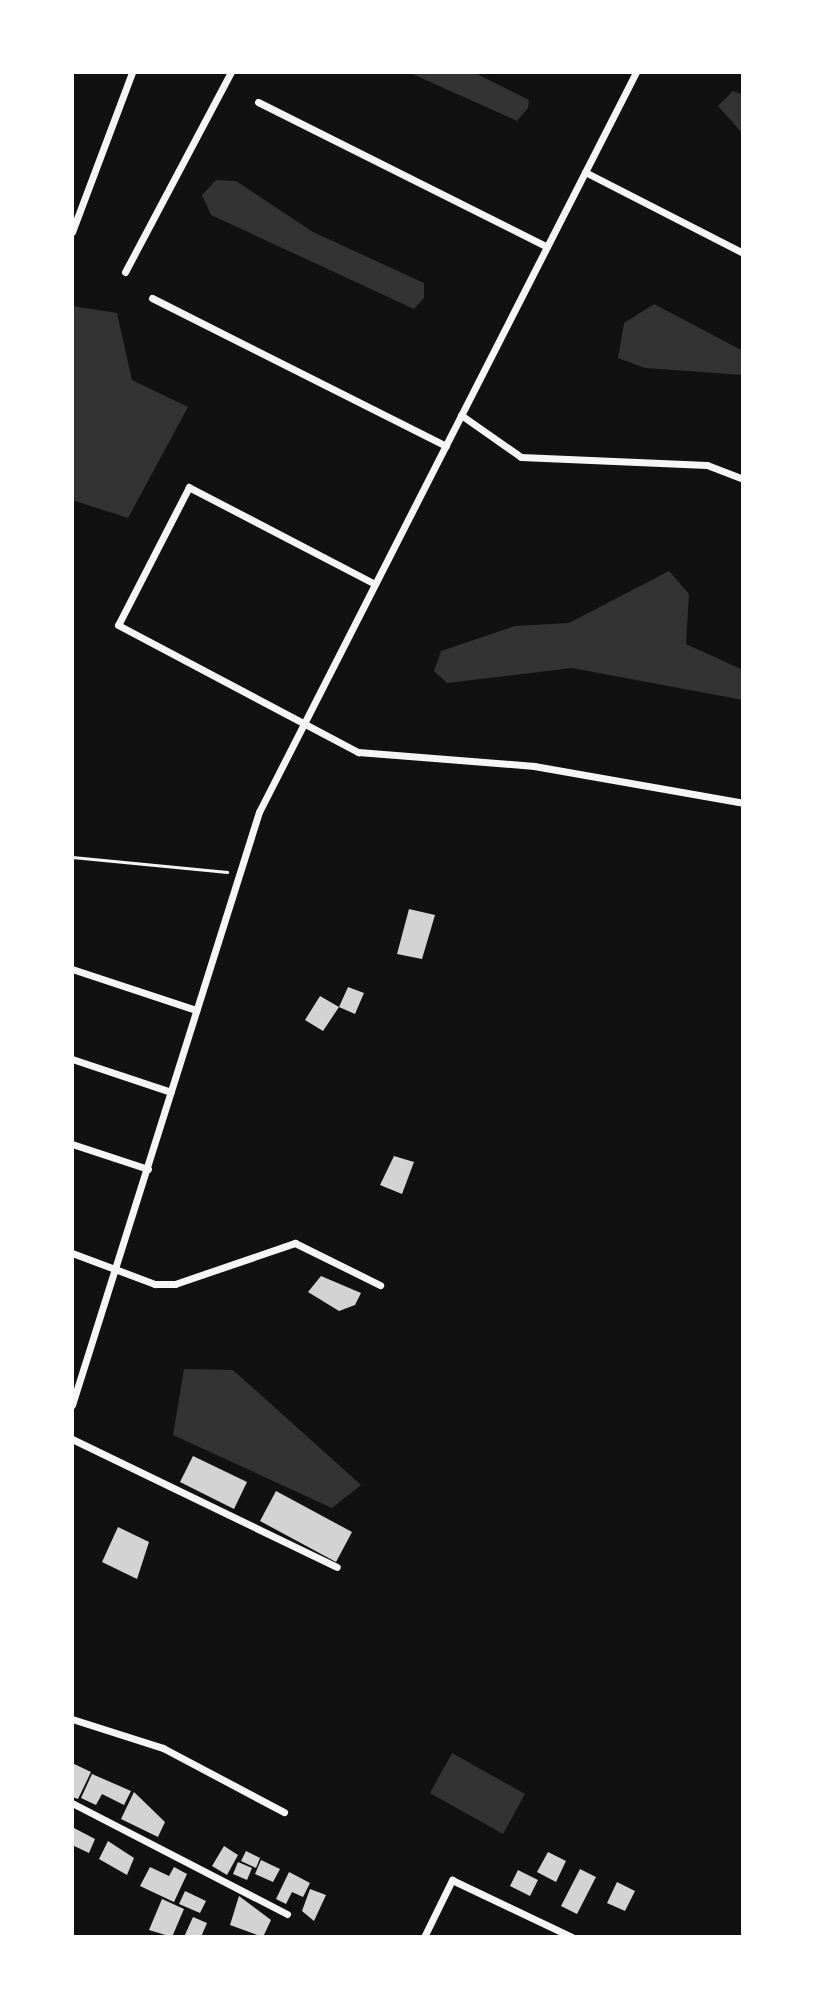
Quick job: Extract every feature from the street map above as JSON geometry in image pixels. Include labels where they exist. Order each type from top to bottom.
[{"type":"street","points":[[72,232],[132,72]]},
{"type":"street","points":[[125,272],[231,72]]},
{"type":"street","points":[[72,1405],[259,812],[636,72]]},
{"type":"street","points":[[258,102],[547,247]]},
{"type":"street","points":[[585,172],[743,253]]},
{"type":"street","points":[[152,298],[446,446]]},
{"type":"street","points":[[461,415],[521,457],[707,465],[743,479]]},
{"type":"street","points":[[375,584],[189,487],[164,527],[118,618],[120,629],[358,752],[534,766],[743,803]]},
{"type":"street","points":[[72,969],[196,1010]]},
{"type":"street","points":[[72,1059],[171,1092]]},
{"type":"street","points":[[72,1144],[148,1169]]},
{"type":"street","points":[[72,1253],[155,1284],[175,1284],[295,1243],[380,1285]]},
{"type":"street","points":[[72,1439],[337,1567]]},
{"type":"street","points":[[72,1719],[163,1748],[284,1812]]},
{"type":"street","points":[[72,1803],[287,1914]]},
{"type":"street","points":[[437,1937],[425,1934],[452,1880],[572,1937]]},
{"type":"path","points":[[72,857],[239,873]]},
{"type":"shaded area","points":[[408,72],[473,72],[529,100],[528,108],[517,121]]},
{"type":"shaded area","points":[[733,91],[743,95],[743,134],[718,106]]},
{"type":"shaded area","points":[[216,180],[236,181],[313,232],[424,283],[424,298],[414,309],[211,215],[202,195]]},
{"type":"shaded area","points":[[654,304],[743,351],[743,375],[645,368],[618,358],[624,323]]},
{"type":"shaded area","points":[[72,306],[117,313],[132,380],[188,407],[128,518],[72,500]]},
{"type":"shaded area","points":[[669,571],[689,594],[686,644],[743,670],[743,700],[572,668],[447,683],[434,671],[441,651],[515,626],[569,623]]},
{"type":"shaded area","points":[[184,1369],[233,1370],[361,1485],[332,1508],[173,1435]]},
{"type":"shaded area","points":[[452,1753],[525,1794],[503,1834],[430,1793]]},
{"type":"building","points":[[409,909],[435,915],[422,959],[397,954]]},
{"type":"building","points":[[348,987],[364,993],[355,1014],[339,1007]]},
{"type":"building","points":[[320,996],[339,1007],[323,1031],[305,1020]]},
{"type":"building","points":[[394,1156],[414,1162],[402,1194],[380,1185]]},
{"type":"building","points":[[321,1276],[361,1293],[355,1305],[339,1311],[308,1292]]},
{"type":"building","points":[[193,1456],[247,1482],[234,1509],[180,1482]]},
{"type":"building","points":[[276,1491],[352,1532],[336,1562],[260,1521]]},
{"type":"building","points":[[118,1527],[149,1542],[137,1579],[102,1562]]},
{"type":"building","points":[[72,1763],[91,1772],[78,1799],[72,1797]]},
{"type":"building","points":[[92,1774],[131,1791],[124,1805],[102,1794],[96,1805],[81,1798]]},
{"type":"building","points":[[134,1792],[165,1822],[158,1837],[121,1819]]},
{"type":"building","points":[[72,1827],[95,1839],[89,1853],[72,1845]]},
{"type":"building","points":[[108,1841],[134,1858],[127,1875],[99,1859]]},
{"type":"building","points":[[224,1846],[238,1855],[227,1875],[212,1866]]},
{"type":"building","points":[[246,1851],[260,1858],[256,1868],[241,1861]]},
{"type":"building","points":[[548,1852],[566,1861],[556,1882],[537,1872]]},
{"type":"building","points":[[261,1860],[280,1869],[273,1882],[255,1874]]},
{"type":"building","points":[[238,1862],[252,1868],[247,1880],[233,1874]]},
{"type":"building","points":[[150,1867],[169,1876],[174,1867],[187,1874],[174,1902],[140,1886]]},
{"type":"building","points":[[580,1869],[596,1877],[577,1914],[561,1906]]},
{"type":"building","points":[[518,1870],[538,1880],[530,1896],[510,1886]]},
{"type":"building","points":[[289,1872],[310,1883],[303,1897],[292,1892],[286,1904],[276,1899]]},
{"type":"building","points":[[617,1882],[635,1891],[625,1911],[607,1903]]},
{"type":"building","points":[[310,1889],[326,1895],[314,1921],[302,1911]]},
{"type":"building","points":[[185,1891],[206,1901],[200,1913],[179,1904]]},
{"type":"building","points":[[239,1896],[271,1920],[263,1937],[230,1925]]},
{"type":"building","points":[[162,1899],[184,1909],[172,1937],[149,1930]]},
{"type":"building","points":[[193,1917],[207,1923],[201,1937],[184,1937]]}]
